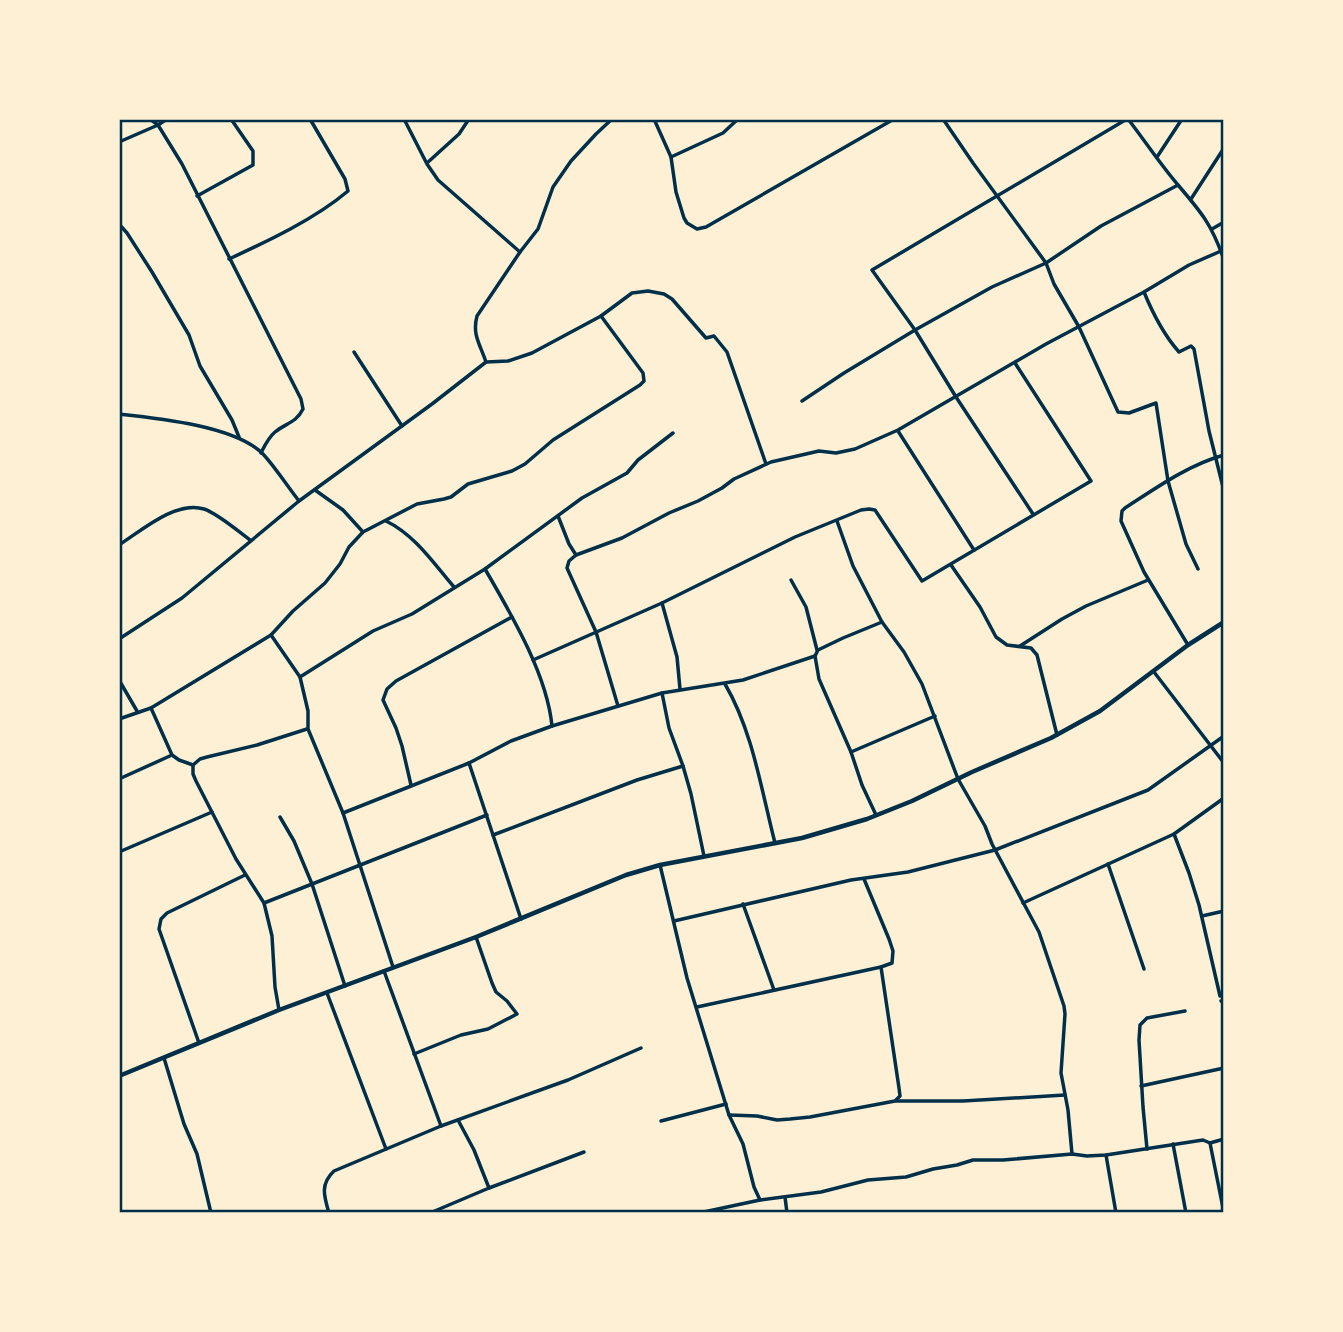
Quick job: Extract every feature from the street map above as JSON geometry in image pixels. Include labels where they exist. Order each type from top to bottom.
[{"type":"street","points":[[150,119],[158,125],[182,164],[297,391],[303,409],[298,418],[276,431],[267,440],[261,453]]},
{"type":"street","points":[[119,142],[167,119]]},
{"type":"street","points":[[197,196],[253,165],[253,151],[231,119]]},
{"type":"street","points":[[229,259],[306,219],[337,201],[348,191],[345,179],[310,119]]},
{"type":"street","points":[[404,119],[426,164],[438,180],[520,251]]},
{"type":"street","points":[[426,164],[459,134],[469,119]]},
{"type":"street","points":[[486,362],[475,334],[477,316],[520,251],[538,229],[553,187],[571,160],[612,119]]},
{"type":"street","points":[[654,119],[671,157],[676,192],[684,218],[696,229],[715,221],[894,119]]},
{"type":"street","points":[[671,157],[723,133],[738,119]]},
{"type":"street","points":[[943,119],[1046,263],[1118,412],[1129,413],[1156,403],[1168,481],[1186,544],[1198,569]]},
{"type":"street","points":[[1033,514],[915,330],[872,270],[1127,119],[1212,229],[1224,260]]},
{"type":"street","points":[[1157,157],[1182,119]]},
{"type":"street","points":[[1191,199],[1224,148]]},
{"type":"street","points":[[802,401],[915,330],[992,287],[1046,263],[1101,226],[1178,185]]},
{"type":"street","points":[[1212,229],[1224,222]]},
{"type":"street","points":[[119,224],[152,272],[189,335],[200,366],[239,437]]},
{"type":"street","points":[[618,706],[596,632],[567,568],[569,561],[576,555],[622,538],[771,462],[819,451],[836,453],[855,449],[898,430],[1046,344],[1189,265],[1221,251]]},
{"type":"street","points":[[119,639],[182,598],[314,489],[486,362],[508,361],[532,352],[601,316],[632,293],[648,291],[664,294],[672,299],[706,338],[714,336],[727,352],[766,464]]},
{"type":"street","points":[[1144,292],[1169,341],[1179,352],[1191,346],[1194,349],[1224,491]]},
{"type":"street","points":[[119,719],[151,708],[271,635],[325,583],[349,547],[363,532],[416,504],[444,499],[468,484],[512,471],[525,464],[553,440],[640,385],[644,381],[643,373],[601,316]]},
{"type":"street","points":[[354,352],[402,426]]},
{"type":"street","points":[[533,660],[662,603],[795,537],[861,510],[875,510],[922,581],[1091,481],[1015,363]]},
{"type":"street","points":[[119,414],[213,429],[239,437],[261,453],[299,501]]},
{"type":"street","points":[[898,430],[974,550]]},
{"type":"street","points":[[299,677],[373,631],[412,614],[485,569],[582,498],[627,473],[638,460],[673,433]]},
{"type":"street","points":[[1188,645],[1148,580],[1121,521],[1121,514],[1125,508],[1168,481],[1224,455]]},
{"type":"street","points":[[314,489],[343,510],[363,532]]},
{"type":"street","points":[[119,545],[172,512],[186,507],[206,509],[250,540]]},
{"type":"street","points":[[558,516],[576,555]]},
{"type":"street","points":[[385,521],[411,537],[454,587]]},
{"type":"street","points":[[837,521],[853,566],[882,622],[904,652],[922,684],[958,779],[1039,932],[1064,1006],[1061,1073],[1072,1154]]},
{"type":"street","points":[[951,565],[996,636],[1007,645],[1031,649],[1037,655],[1057,735]]},
{"type":"street","points":[[485,569],[533,660],[548,704],[552,726]]},
{"type":"street","points":[[791,580],[806,607],[818,650]]},
{"type":"street","points":[[1020,646],[1086,606],[1148,580]]},
{"type":"street","points":[[662,603],[674,641],[680,690]]},
{"type":"street","points":[[411,786],[399,737],[383,700],[387,689],[396,681],[512,617]]},
{"type":"street","points":[[876,816],[819,679],[815,656],[818,650],[882,622]]},
{"type":"street","points":[[119,1076],[279,1010],[522,919],[626,875],[660,865],[802,838],[876,816],[1057,735],[1100,711],[1188,645],[1224,622]]},
{"type":"street","points":[[271,635],[299,677],[308,711],[308,729],[343,813],[393,967]]},
{"type":"street","points":[[343,813],[552,726],[662,693],[725,684],[815,656]]},
{"type":"street","points":[[1154,672],[1224,763]]},
{"type":"street","points":[[119,680],[137,711]]},
{"type":"street","points":[[725,684],[736,702],[747,731],[775,843]]},
{"type":"street","points":[[662,693],[669,728],[683,766],[704,856]]},
{"type":"street","points":[[151,708],[172,755],[193,765]]},
{"type":"street","points":[[851,752],[935,716]]},
{"type":"street","points":[[279,1010],[272,936],[264,903],[236,859],[212,813],[193,774],[193,765],[200,759],[308,729]]},
{"type":"street","points":[[674,921],[850,880],[908,872],[995,850],[1148,790],[1224,736]]},
{"type":"street","points":[[119,779],[172,755]]},
{"type":"street","points":[[468,763],[522,919]]},
{"type":"street","points":[[494,835],[637,780],[683,766]]},
{"type":"street","points":[[1023,903],[1174,834],[1224,798]]},
{"type":"street","points":[[119,852],[212,813]]},
{"type":"street","points":[[264,903],[487,815]]},
{"type":"street","points":[[279,817],[294,841],[312,884],[345,986]]},
{"type":"street","points":[[1174,834],[1202,916],[1222,999]]},
{"type":"street","points":[[1108,864],[1144,969]]},
{"type":"street","points":[[660,865],[687,978],[729,1115],[743,1144],[760,1200]]},
{"type":"street","points":[[198,1043],[159,929],[161,919],[167,913],[246,875]]},
{"type":"street","points":[[697,1007],[892,963],[893,951],[863,879]]},
{"type":"street","points":[[743,904],[774,990]]},
{"type":"street","points":[[1202,916],[1224,911]]},
{"type":"street","points":[[414,1054],[461,1035],[488,1029],[517,1014],[496,992],[476,937]]},
{"type":"street","points":[[881,967],[900,1096],[895,1101]]},
{"type":"street","points":[[384,971],[441,1126]]},
{"type":"street","points":[[327,993],[386,1149]]},
{"type":"street","points":[[1147,1149],[1141,1086],[1140,1025],[1154,1015],[1185,1011]]},
{"type":"street","points":[[329,1213],[324,1186],[334,1171],[441,1126],[568,1080],[641,1048]]},
{"type":"street","points":[[164,1056],[184,1124],[197,1154],[211,1213]]},
{"type":"street","points":[[1141,1086],[1224,1068]]},
{"type":"street","points":[[729,1115],[777,1120],[810,1117],[895,1101],[963,1101],[1065,1095]]},
{"type":"street","points":[[661,1121],[726,1104]]},
{"type":"street","points":[[458,1121],[474,1150],[489,1188]]},
{"type":"street","points":[[699,1213],[760,1200],[830,1190],[873,1179],[906,1177],[973,1160],[1072,1154],[1087,1156],[1203,1140],[1210,1143],[1224,1139]]},
{"type":"street","points":[[1210,1143],[1224,1213]]},
{"type":"street","points":[[1172,1144],[1186,1213]]},
{"type":"street","points":[[430,1213],[584,1152]]},
{"type":"street","points":[[1106,1154],[1116,1213]]},
{"type":"street","points":[[785,1197],[787,1213]]}]
